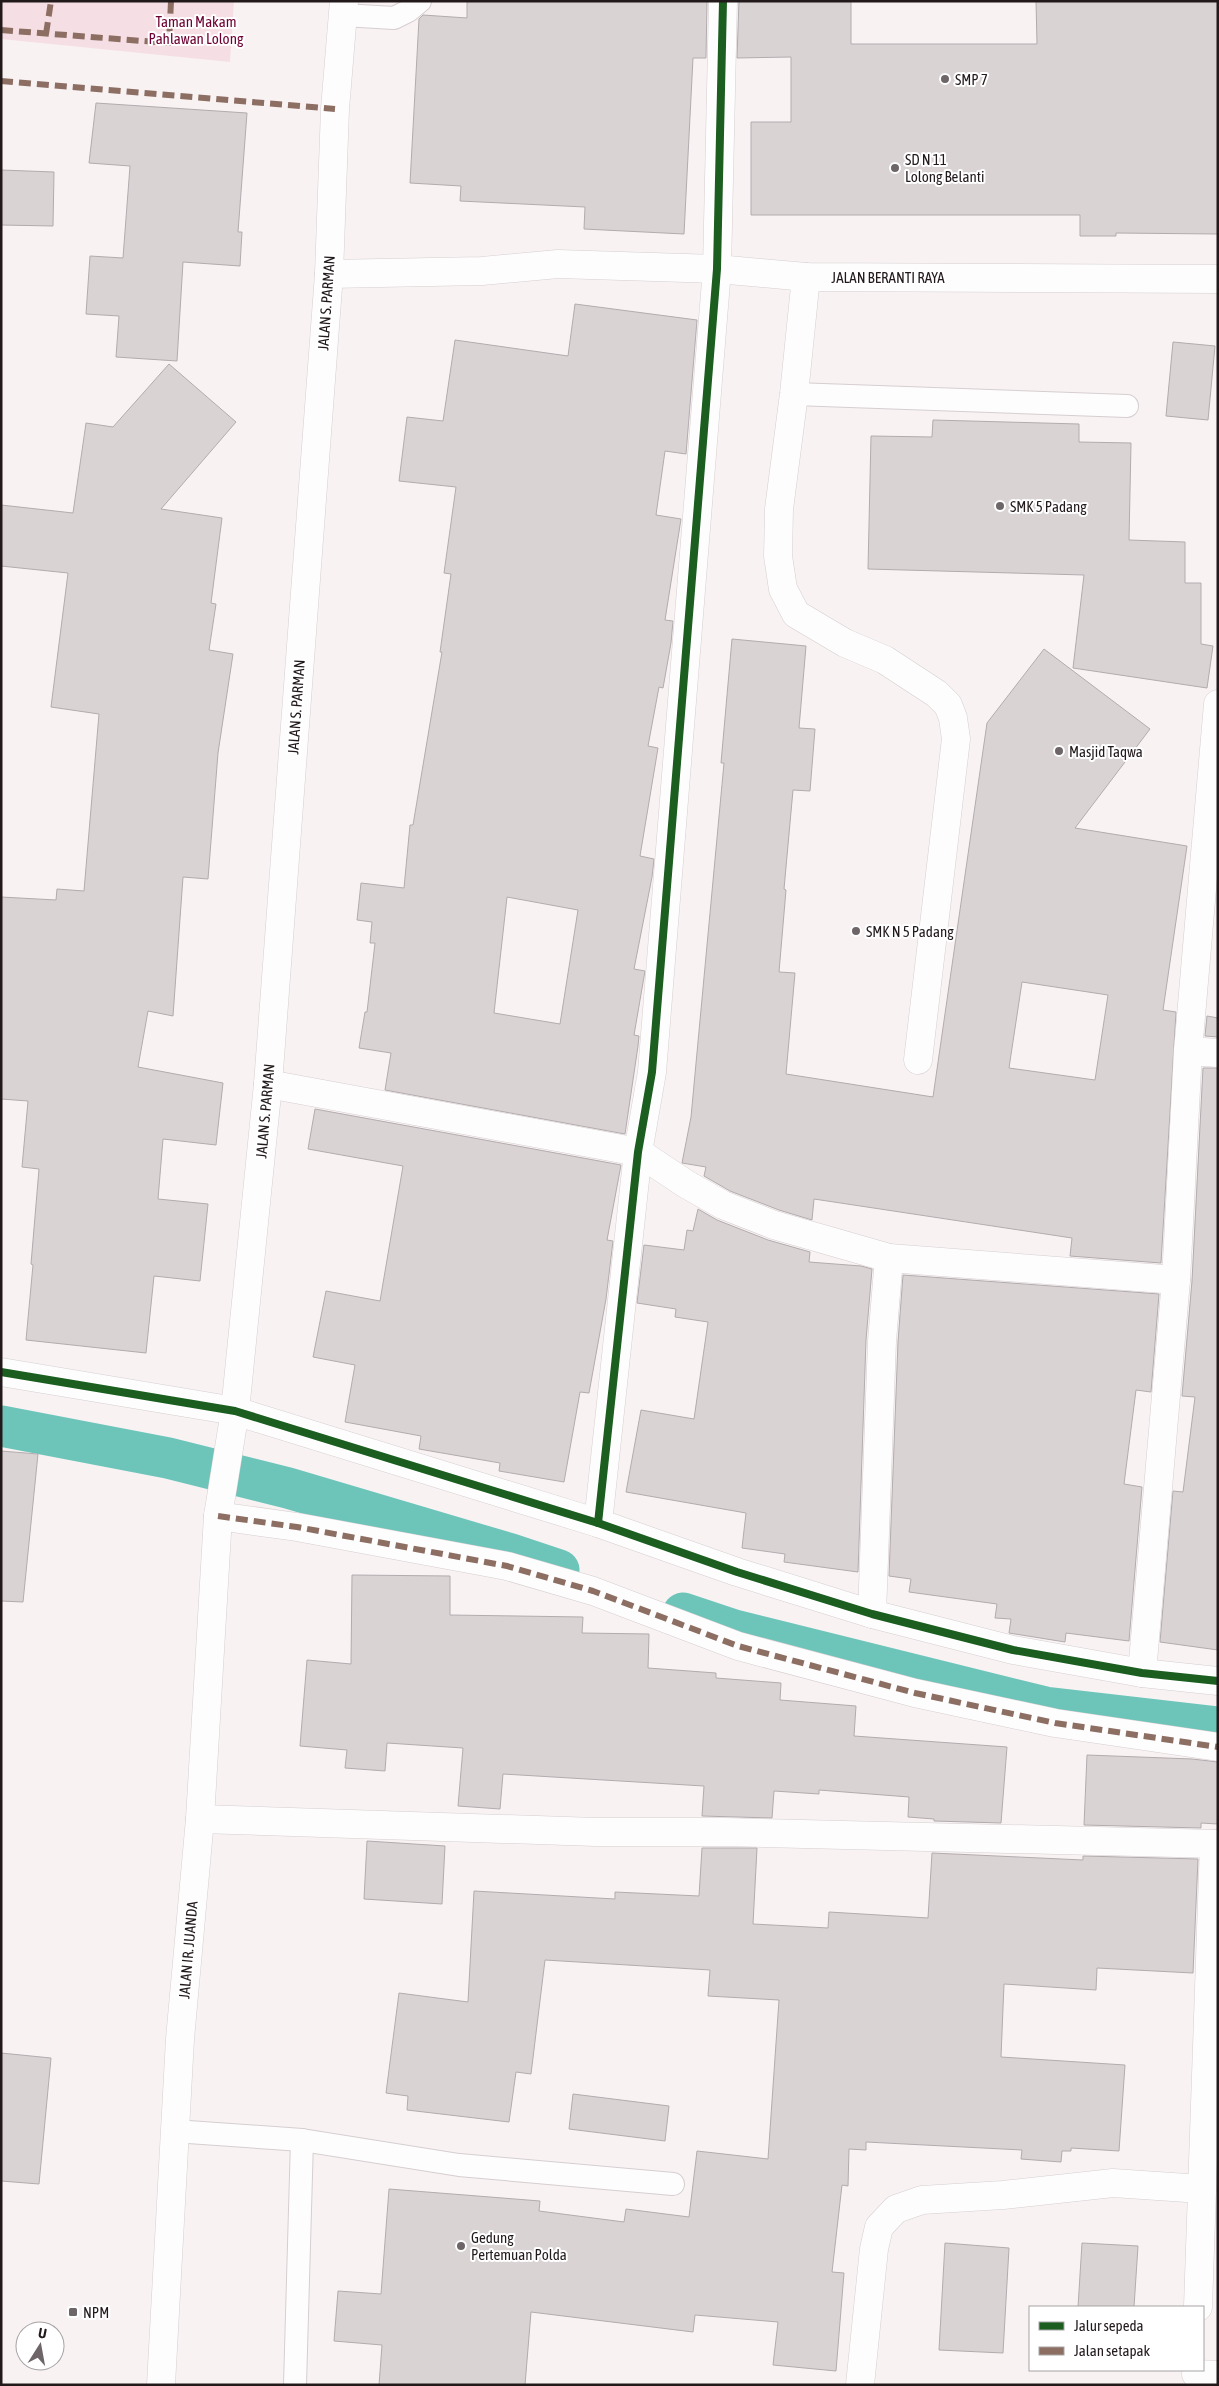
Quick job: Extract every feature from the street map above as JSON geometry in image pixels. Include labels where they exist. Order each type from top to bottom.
[{"type":"street","points":[[598,1523],[638,1152],[652,1072],[717,269],[723,1]]},
{"type":"street","name":"JALAN S. PARMAN","points":[[219,1503],[232,1423],[268,1084],[329,274],[335,109],[343,8]]},
{"type":"street","name":"JALAN BERANTI RAYA","points":[[329,274],[482,271],[558,264],[717,269],[806,277],[1218,279]]},
{"type":"street","points":[[806,277],[794,394],[779,509],[778,556],[783,589],[796,614],[845,643],[885,660],[912,676],[948,705],[953,718],[956,739],[918,1060]]},
{"type":"street","points":[[1142,1673],[1176,1280],[1188,1051],[1218,704]]},
{"type":"street","points":[[1188,1051],[1218,1053]]},
{"type":"street","points":[[268,1084],[638,1152],[686,1184],[723,1205],[774,1225],[889,1258],[1176,1280]]},
{"type":"street","points":[[872,1614],[882,1341],[889,1258]]},
{"type":"street","points":[[1,1372],[232,1423],[598,1523],[737,1572],[872,1614],[1013,1650],[1142,1673],[1218,1682]]},
{"type":"street","points":[[219,1503],[297,1527],[508,1566],[593,1592],[738,1646],[915,1693],[1055,1722],[1218,1747]]},
{"type":"street","name":"JALAN IR. JUANDA","points":[[161,2385],[180,2039],[200,1820],[219,1503]]},
{"type":"street","points":[[200,1820],[596,1832],[725,1832],[1216,1844],[1211,2108],[1202,2190],[1198,2306]]},
{"type":"street","points":[[860,2385],[874,2249],[879,2227],[896,2209],[922,2200],[1003,2195],[1113,2183],[1202,2190]]},
{"type":"lane","points":[[343,8],[394,18],[408,12],[420,1]]},
{"type":"lane","points":[[794,394],[1126,406]]},
{"type":"lane","points":[[174,2131],[302,2140],[459,2165],[673,2184]]},
{"type":"lane","points":[[295,2385],[302,2140]]},
{"type":"green space","name":"Taman Makam Pahlawan Lolong","points":[[1,1],[234,1],[230,62],[1,39]]},
{"type":"building","points":[[467,1],[707,1],[706,58],[693,58],[684,234],[584,229],[585,207],[460,201],[461,186],[410,183],[419,19],[423,15],[467,18]]},
{"type":"building","points":[[739,1],[851,1],[851,44],[1037,44],[1036,1],[1218,1],[1218,234],[1116,233],[1116,236],[1080,236],[1080,215],[751,215],[751,122],[791,122],[791,57],[737,58]]},
{"type":"building","points":[[96,103],[247,113],[238,232],[242,232],[240,266],[183,262],[177,361],[116,357],[119,316],[86,314],[90,256],[123,258],[130,166],[89,163]]},
{"type":"building","points":[[1,170],[54,172],[53,226],[1,225]]},
{"type":"building","points":[[575,304],[697,320],[686,454],[665,451],[656,515],[681,519],[665,620],[673,621],[671,643],[663,688],[659,687],[648,746],[658,748],[640,856],[654,859],[634,969],[645,971],[634,1035],[639,1036],[625,1134],[385,1090],[391,1053],[359,1048],[365,1012],[367,1012],[375,943],[370,943],[372,922],[357,920],[361,883],[404,888],[410,825],[413,825],[442,652],[440,652],[451,574],[444,573],[456,487],[399,481],[407,417],[443,421],[455,340],[568,356]],"holes":[[[507,897],[578,910],[560,1024],[494,1013]]]},
{"type":"building","points":[[1173,342],[1215,346],[1208,420],[1166,416]]},
{"type":"building","points":[[169,364],[236,422],[161,509],[222,518],[211,603],[216,604],[209,650],[233,654],[218,753],[208,879],[183,877],[173,1016],[148,1011],[138,1067],[223,1083],[216,1145],[163,1139],[158,1199],[208,1204],[200,1281],[154,1276],[146,1353],[26,1340],[39,1169],[22,1167],[28,1101],[1,1099],[1,897],[56,900],[57,889],[84,891],[99,714],[51,707],[68,573],[1,566],[1,505],[73,513],[86,423],[113,427]]},
{"type":"building","name":"SMK 5 Padang","points":[[933,420],[1079,424],[1079,442],[1131,443],[1129,540],[1185,542],[1185,583],[1201,583],[1201,644],[1213,646],[1207,688],[1073,668],[1084,575],[868,569],[871,436],[932,437]]},
{"type":"building","points":[[732,639],[806,646],[799,728],[815,729],[810,791],[793,790],[784,889],[786,890],[779,972],[795,973],[786,1074],[933,1097],[987,723],[1044,649],[1150,729],[1075,828],[1187,846],[1163,1010],[1176,1012],[1161,1263],[1070,1256],[1072,1238],[814,1199],[812,1220],[779,1210],[730,1191],[704,1176],[706,1167],[682,1163],[691,1117],[724,763],[721,763]],"holes":[[[1022,982],[1108,995],[1095,1080],[1009,1068]]]},
{"type":"building","points":[[1207,1016],[1218,1018],[1218,1037],[1205,1036]]},
{"type":"building","points":[[1203,1068],[1218,1068],[1218,1650],[1160,1642],[1173,1491],[1183,1492],[1195,1397],[1182,1396],[1192,1281]]},
{"type":"building","points":[[315,1109],[621,1165],[607,1240],[613,1241],[606,1299],[589,1393],[580,1392],[564,1482],[499,1471],[500,1463],[419,1449],[421,1436],[345,1422],[355,1365],[313,1357],[326,1291],[380,1301],[403,1166],[308,1149]]},
{"type":"building","points":[[698,1209],[717,1220],[768,1240],[810,1252],[809,1262],[861,1266],[872,1269],[866,1340],[858,1572],[784,1562],[785,1554],[742,1548],[746,1513],[626,1492],[641,1410],[694,1419],[708,1322],[675,1317],[676,1309],[637,1303],[644,1245],[684,1250],[687,1230],[693,1231]]},
{"type":"building","points":[[903,1275],[1159,1294],[1151,1392],[1136,1390],[1124,1484],[1142,1487],[1129,1641],[1066,1633],[1065,1642],[1009,1633],[1011,1619],[995,1618],[997,1604],[909,1592],[911,1579],[889,1576],[898,1342]]},
{"type":"building","points":[[1,1451],[38,1454],[23,1602],[1,1601]]},
{"type":"building","points":[[352,1575],[450,1576],[450,1615],[583,1617],[582,1633],[649,1634],[648,1668],[716,1673],[716,1678],[781,1683],[780,1700],[856,1706],[854,1736],[1007,1747],[1001,1823],[934,1821],[934,1819],[908,1817],[909,1797],[819,1790],[819,1794],[774,1791],[772,1818],[702,1816],[704,1786],[503,1774],[500,1809],[458,1806],[463,1748],[387,1743],[385,1771],[345,1768],[347,1750],[300,1746],[307,1660],[351,1664]]},
{"type":"building","points":[[1087,1755],[1192,1759],[1218,1762],[1218,1824],[1201,1823],[1201,1828],[1084,1825]]},
{"type":"building","points":[[367,1841],[445,1846],[442,1904],[364,1899]]},
{"type":"building","points":[[702,1848],[757,1848],[753,1924],[828,1928],[829,1912],[928,1918],[932,1853],[1083,1860],[1083,1856],[1198,1859],[1193,1973],[1097,1968],[1096,1990],[1004,1984],[1001,2057],[1125,2065],[1119,2151],[1071,2148],[1071,2151],[1062,2151],[1061,2162],[1021,2159],[1022,2150],[866,2142],[866,2150],[849,2149],[848,2186],[842,2185],[832,2272],[844,2273],[836,2371],[773,2365],[778,2322],[695,2315],[693,2332],[531,2312],[525,2385],[379,2385],[382,2345],[334,2341],[338,2291],[381,2294],[389,2189],[540,2201],[539,2211],[624,2222],[626,2209],[689,2217],[697,2151],[768,2159],[779,2000],[708,1996],[710,1970],[545,1960],[531,2074],[516,2072],[509,2122],[407,2110],[408,2096],[386,2093],[399,1993],[468,2002],[474,1891],[615,1899],[615,1892],[699,1896]]},
{"type":"building","points":[[1,2053],[51,2058],[39,2184],[1,2181]]},
{"type":"building","points":[[573,2094],[669,2106],[665,2141],[569,2129]]},
{"type":"building","points":[[945,2243],[1009,2248],[1003,2353],[939,2350]]},
{"type":"building","points":[[1082,2243],[1138,2246],[1134,2306],[1078,2306]]},
{"type":"waterway","points":[[1,1426],[168,1458],[288,1488],[559,1570]]},
{"type":"waterway","points":[[683,1613],[734,1630],[1045,1707],[1218,1727]]},
{"type":"marked path","points":[[46,34],[51,1]]},
{"type":"marked path","points":[[1,30],[169,43],[171,1]]},
{"type":"marked path","points":[[1,81],[335,109]]},
{"type":"marked path","points":[[218,1516],[297,1527],[507,1566],[593,1591],[738,1646],[915,1693],[1055,1723],[1218,1747]]},
{"type":"cycle path","points":[[598,1523],[638,1152],[652,1072],[717,269],[723,1]]},
{"type":"cycle path","points":[[1,1372],[235,1411],[598,1523],[737,1572],[872,1614],[1013,1650],[1142,1673],[1218,1681]]},
{"type":"place","name":"SMP 7","points":[[945,79]]},
{"type":"place","name":"SD N 11 Lolong Belanti","points":[[895,168]]},
{"type":"place","name":"SMK 5 Padang","points":[[1000,506]]},
{"type":"place","name":"Masjid Taqwa","points":[[1059,751]]},
{"type":"place","name":"SMK N 5 Padang","points":[[856,931]]},
{"type":"place","name":"Gedung Pertemuan Polda","points":[[461,2246]]},
{"type":"place","name":"NPM","points":[[73,2312]]}]
